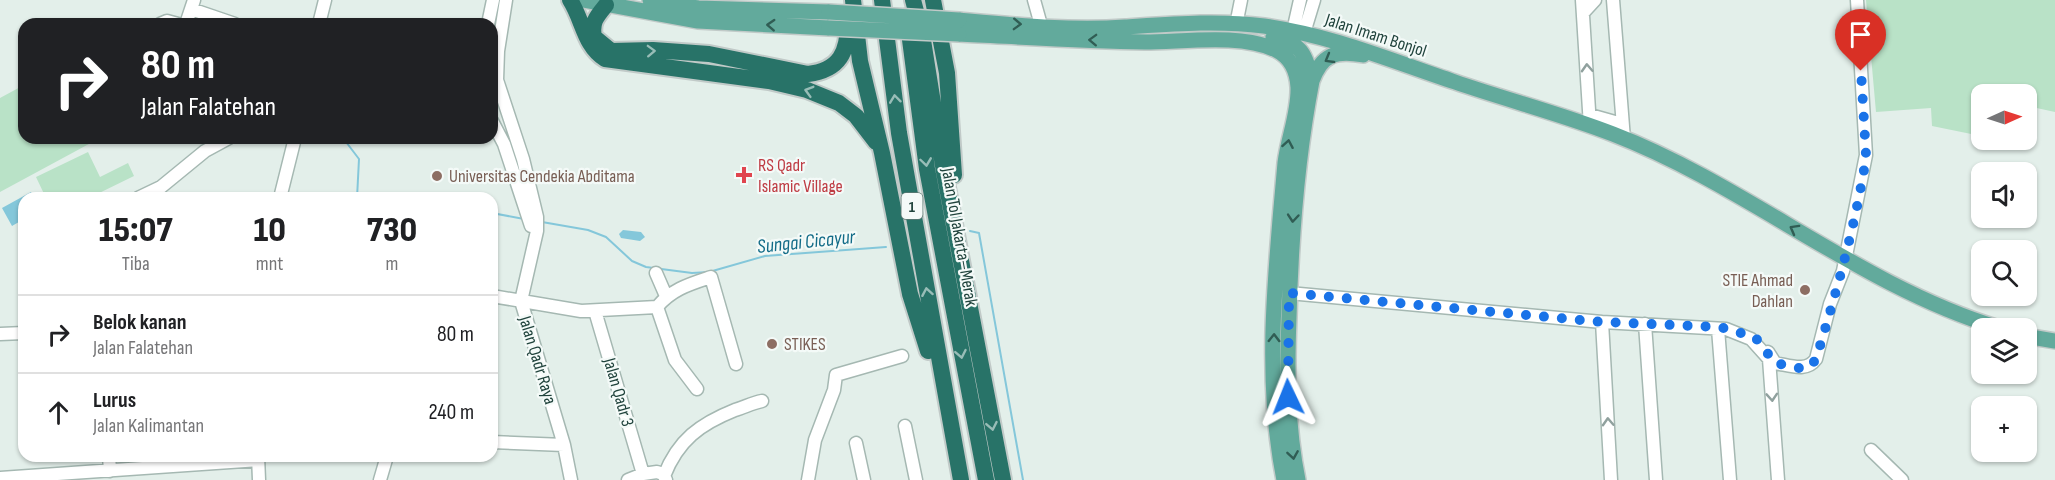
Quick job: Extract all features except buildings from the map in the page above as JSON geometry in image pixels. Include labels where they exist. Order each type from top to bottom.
[{"type":"highway","points":[[570,0],[585,27],[589,45],[595,53],[605,59],[769,81],[826,96],[856,116],[871,134],[882,153]]},
{"type":"highway","points":[[595,2],[592,28],[594,37],[611,51],[653,50],[709,54],[808,74],[820,72],[842,59],[848,34],[847,0]]},
{"type":"highway","points":[[853,0],[860,61],[882,153],[910,294],[948,411]]},
{"type":"highway","name":"1","points":[[882,0],[899,133],[961,480]]},
{"type":"highway","name":"Jalan Tol Jakarta–Merak","points":[[905,0],[927,169],[986,480]]},
{"type":"highway","points":[[913,0],[922,34],[1002,480]]},
{"type":"highway","points":[[933,0],[947,73],[966,286]]},
{"type":"highway","points":[[585,27],[595,2]]},
{"type":"main road","name":"Jalan Imam Bonjol","points":[[650,0],[698,8],[829,12],[959,27],[1121,32],[1149,24],[1236,24],[1299,32],[1359,47],[1398,63],[1623,132],[1845,258],[1954,313],[1971,319]]},
{"type":"main road","name":"Jalan Imam Bonjol","points":[[595,2],[698,21],[829,28],[1041,25],[1260,44],[1284,55],[1297,76],[1298,89],[1286,159],[1274,292],[1281,379],[1284,480]]},
{"type":"main road","points":[[1121,32],[1264,35],[1290,40],[1298,46],[1307,60],[1312,81]]},
{"type":"main road","points":[[1312,81],[1317,67],[1325,59],[1338,53],[1352,53],[1398,63]]},
{"type":"main road","name":"Jalan Imam Bonjol","points":[[1298,480],[1281,379],[1293,216],[1312,81]]},
{"type":"main road","points":[[2037,338],[2055,341]]},
{"type":"street","points":[[321,18],[326,0]]},
{"type":"street","points":[[489,18],[493,0]]},
{"type":"street","name":"Jalan Qadr Raya","points":[[498,51],[506,0]]},
{"type":"street","points":[[1034,0],[1041,25]]},
{"type":"street","points":[[1236,24],[1241,0]]},
{"type":"street","points":[[1299,32],[1300,0]]},
{"type":"street","points":[[1299,32],[1314,0]]},
{"type":"street","points":[[1582,0],[1590,121]]},
{"type":"street","points":[[1583,13],[1595,0]]},
{"type":"street","points":[[1613,0],[1623,132]]},
{"type":"street","points":[[1289,293],[1645,326],[1741,331],[1755,337],[1775,363],[1785,363],[1804,369],[1811,366],[1816,359],[1845,258],[1866,155],[1857,0]]},
{"type":"street","points":[[193,5],[222,18]]},
{"type":"street","name":"Jalan Qadr Raya","points":[[498,89],[524,159],[533,217],[534,233],[520,301],[564,445],[572,480]]},
{"type":"street","name":"Jalan Qadr Raya","points":[[498,132],[533,217]]},
{"type":"street","points":[[151,192],[161,187],[219,144]]},
{"type":"street","points":[[282,192],[294,144]]},
{"type":"street","points":[[656,273],[666,296]]},
{"type":"street","points":[[498,297],[595,311],[657,307],[666,296],[687,285],[711,278],[736,364]]},
{"type":"street","points":[[657,307],[675,360],[697,389]]},
{"type":"street","name":"Jalan Qadr 3","points":[[595,311],[635,478]]},
{"type":"street","points":[[1602,322],[1611,480]]},
{"type":"street","points":[[1645,326],[1656,480]]},
{"type":"street","points":[[1721,330],[1730,480]]},
{"type":"street","points":[[1721,330],[1751,339],[1769,359],[1778,480]]},
{"type":"street","points":[[0,334],[18,333]]},
{"type":"street","points":[[808,480],[815,440],[834,390],[836,375],[902,356]]},
{"type":"street","points":[[635,478],[662,476],[671,458],[696,429],[752,402],[762,401]]},
{"type":"street","points":[[905,426],[916,480]]},
{"type":"street","points":[[498,442],[564,445]]},
{"type":"street","points":[[856,443],[864,480]]},
{"type":"street","points":[[1871,450],[1902,480]]},
{"type":"street","points":[[109,462],[110,471]]},
{"type":"street","points":[[0,478],[212,462]]},
{"type":"street","points":[[258,462],[259,480]]},
{"type":"street","points":[[380,480],[385,462]]},
{"type":"green space","points":[[1866,0],[2055,0],[2055,112],[2037,108],[2037,84],[1971,84],[1971,134],[1932,126],[1931,108],[1876,112]]},
{"type":"green space","points":[[18,88],[18,144],[89,144],[0,192],[0,98]]},
{"type":"green space","points":[[88,152],[100,177],[128,163],[134,176],[101,192],[43,192],[36,177]]},
{"type":"water","points":[[18,199],[18,222],[12,226],[2,208]]},
{"type":"water","points":[[623,230],[641,232],[645,237],[640,241],[621,238],[619,234]]},
{"type":"waterway","name":"Sungai Cicayur","points":[[348,144],[359,159],[357,192]]},
{"type":"waterway","name":"Sungai Cicayur","points":[[498,214],[524,219]]},
{"type":"waterway","name":"Sungai Cicayur","points":[[542,222],[588,230],[606,237],[632,261],[646,267],[692,273],[709,272],[765,256],[886,247]]},
{"type":"waterway","name":"Sungai Cicayur","points":[[970,231],[979,233],[1023,480]]},
{"type":"place","name":"RS Qadr Islamic Village","points":[[744,175]]},
{"type":"place","name":"Universitas Cendekia Abditama","points":[[437,176]]},
{"type":"place","name":"STIE Ahmad Dahlan","points":[[1805,290]]},
{"type":"place","name":"STIKES","points":[[772,344]]},
{"type":"route","points":[[1288,397],[1289,293],[1602,322],[1720,327],[1741,331],[1755,337],[1775,363],[1785,363],[1804,369],[1811,366],[1816,359],[1830,304],[1843,272],[1861,192],[1866,155],[1861,71]]}]
